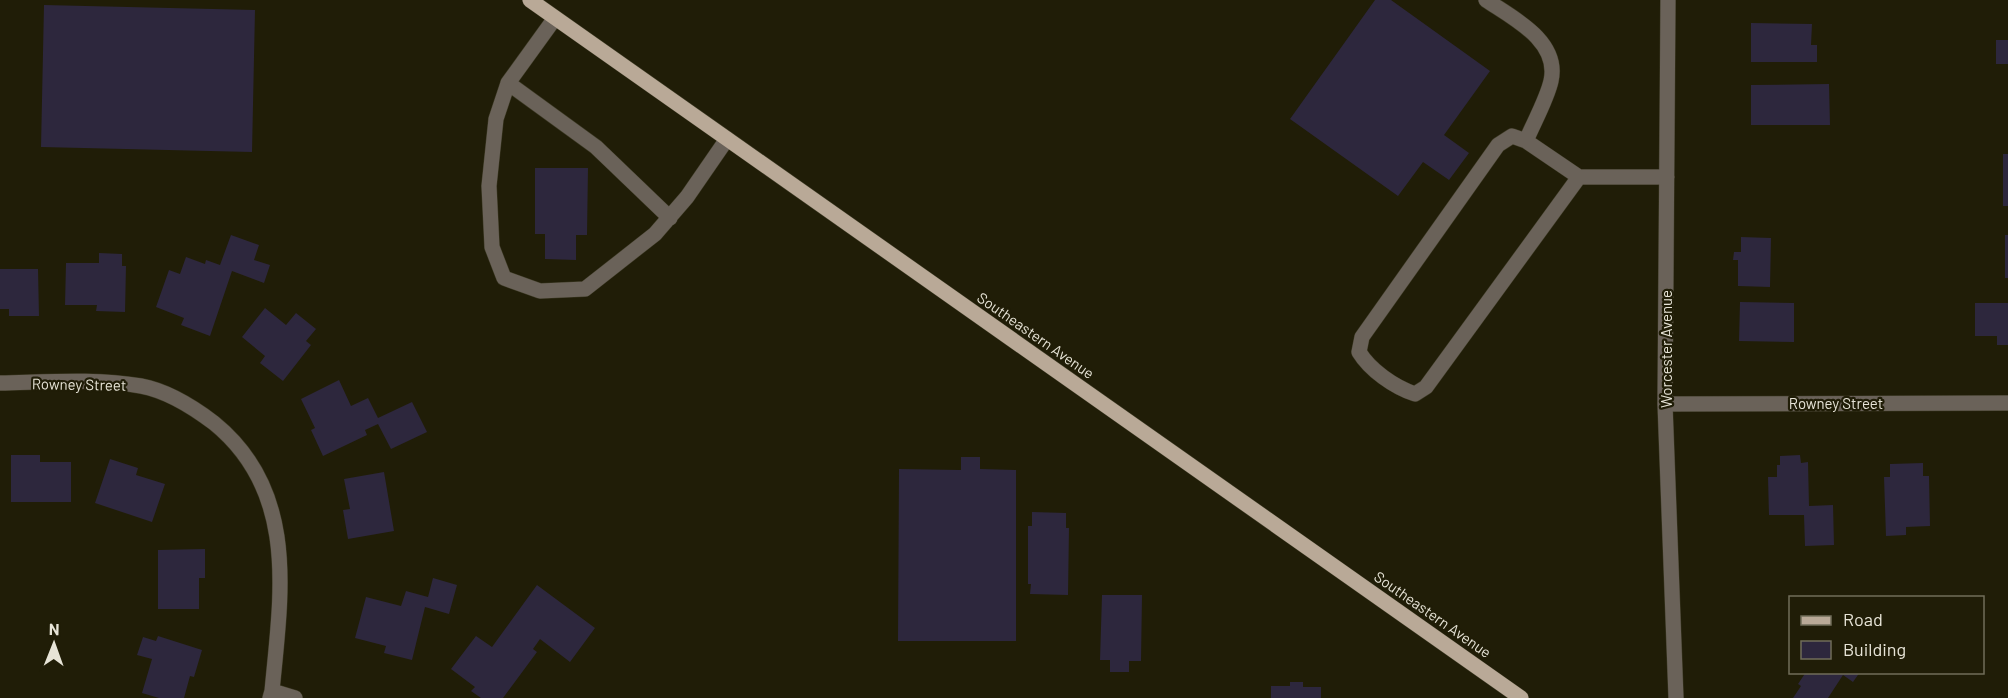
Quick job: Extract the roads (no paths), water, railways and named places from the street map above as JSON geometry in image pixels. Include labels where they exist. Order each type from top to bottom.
[{"type":"main road","name":"Southeastern Avenue","points":[[530,0],[1521,698]]},
{"type":"street","points":[[1486,0],[1537,37],[1547,51],[1551,66],[1551,81],[1526,141]]},
{"type":"street","name":"Worcester Avenue","points":[[1668,0],[1665,404],[1676,698]]},
{"type":"street","points":[[555,18],[508,83],[496,119],[489,186],[492,247],[504,278],[540,291],[585,289],[655,234],[697,185],[727,139]]},
{"type":"street","points":[[508,83],[596,147],[669,218]]},
{"type":"street","points":[[1580,177],[1426,387],[1416,394],[1403,390],[1365,362],[1359,352],[1362,337],[1498,146],[1512,136],[1526,141],[1580,177],[1667,177]]},
{"type":"street","name":"Rowney Street","points":[[0,383],[100,381],[145,387],[173,397],[200,412],[223,431],[257,473],[267,492],[278,536],[279,615],[271,694]]},
{"type":"street","name":"Rowney Street","points":[[1665,404],[2008,403]]},
{"type":"street","points":[[271,694],[295,698]]}]
